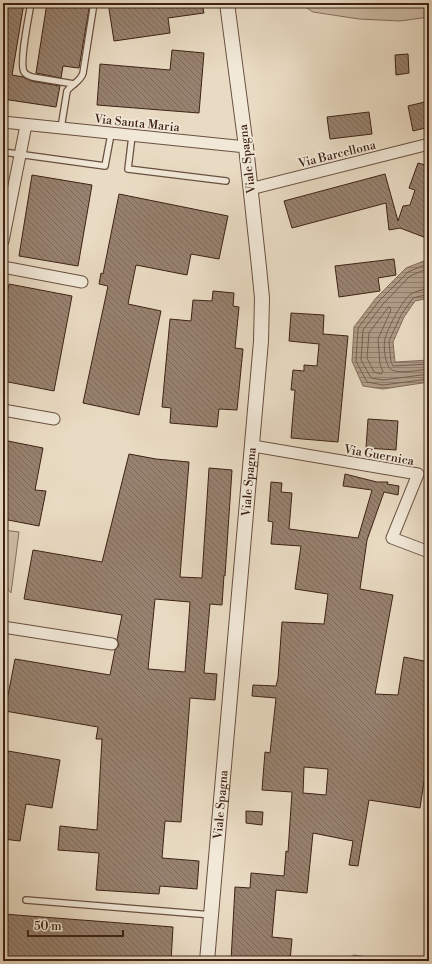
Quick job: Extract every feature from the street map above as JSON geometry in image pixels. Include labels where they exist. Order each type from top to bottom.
[{"type":"street","name":"Viale Spagna","points":[[207,961],[253,446],[261,341],[262,298],[246,147],[227,3]]},
{"type":"street","name":"Via Santa Maria","points":[[3,122],[246,147]]},
{"type":"street","points":[[3,241],[26,125]]},
{"type":"street","name":"Via Barcellona","points":[[250,189],[429,144]]},
{"type":"street","points":[[3,267],[82,282]]},
{"type":"street","points":[[3,410],[54,419]]},
{"type":"street","name":"Via Guernica","points":[[253,446],[418,474],[392,538],[429,552]]},
{"type":"street","points":[[3,627],[112,644]]},
{"type":"lane","points":[[31,3],[22,62],[24,71],[27,75],[32,77],[74,84]]},
{"type":"lane","points":[[61,129],[67,91],[82,77],[94,3]]},
{"type":"lane","points":[[3,152],[105,166],[110,134]]},
{"type":"lane","points":[[132,136],[128,169],[226,181]]},
{"type":"lane","points":[[26,900],[212,915]]},
{"type":"green space","points":[[299,3],[429,3],[429,17],[400,21],[359,19],[313,12]]},
{"type":"green space","points":[[3,530],[19,532],[11,593],[3,582]]},
{"type":"green space","points":[[354,955],[394,961],[342,961]]},
{"type":"water","points":[[429,259],[429,298],[415,301],[404,317],[393,342],[395,362],[429,360],[429,382],[383,389],[363,386],[352,361],[354,327],[376,298],[406,268]]},
{"type":"building","points":[[3,3],[24,3],[12,75],[23,77],[31,81],[60,86],[56,107],[3,99]]},
{"type":"building","points":[[47,3],[90,3],[79,68],[63,66],[61,78],[36,73]]},
{"type":"building","points":[[111,3],[202,3],[204,13],[168,18],[170,33],[114,41],[109,9]]},
{"type":"building","points":[[172,50],[204,53],[199,113],[97,105],[100,64],[170,70]]},
{"type":"building","points":[[408,54],[409,73],[396,75],[395,55]]},
{"type":"building","points":[[429,101],[429,127],[413,131],[408,106]]},
{"type":"building","points":[[369,112],[372,134],[330,139],[327,117]]},
{"type":"building","points":[[418,163],[429,166],[429,239],[400,228],[389,230],[386,203],[292,228],[284,201],[385,174],[398,221],[403,206],[410,205],[415,190],[409,188]]},
{"type":"building","points":[[32,175],[92,185],[78,266],[19,256]]},
{"type":"building","points":[[119,194],[228,216],[219,259],[191,254],[187,275],[136,265],[128,304],[161,311],[139,415],[83,403],[108,286],[99,284],[101,273],[103,274]]},
{"type":"building","points":[[394,259],[396,275],[378,278],[380,291],[339,297],[335,266]]},
{"type":"building","points":[[9,284],[72,296],[54,391],[3,381],[3,314]]},
{"type":"building","points":[[213,291],[234,293],[233,306],[239,307],[235,348],[243,349],[237,410],[219,409],[217,427],[170,423],[171,408],[162,407],[170,319],[191,321],[193,300],[212,301]]},
{"type":"building","points":[[291,313],[324,315],[323,334],[348,336],[338,442],[291,438],[295,390],[291,390],[293,370],[304,371],[304,365],[317,366],[319,344],[289,341]]},
{"type":"building","points":[[368,419],[398,421],[396,450],[366,448]]},
{"type":"building","points":[[3,440],[43,448],[35,490],[46,491],[39,526],[3,519]]},
{"type":"building","points":[[129,454],[156,459],[189,462],[180,577],[202,578],[209,468],[232,470],[222,605],[210,604],[204,673],[217,674],[215,700],[190,698],[181,822],[165,821],[162,858],[199,861],[197,889],[160,886],[159,894],[96,890],[99,853],[58,850],[60,826],[97,830],[102,739],[96,739],[98,727],[5,711],[15,659],[110,675],[115,650],[119,645],[117,640],[122,615],[24,599],[33,550],[102,562]],"holes":[[[155,599],[190,602],[185,672],[148,669]]]},
{"type":"building","points":[[345,474],[377,482],[388,482],[387,484],[399,486],[398,495],[384,492],[367,540],[360,589],[393,595],[375,694],[398,695],[404,657],[429,662],[429,749],[420,808],[369,800],[358,866],[349,865],[353,841],[313,833],[307,893],[276,890],[272,937],[292,939],[290,961],[231,961],[235,887],[250,888],[251,873],[284,876],[286,851],[288,852],[292,792],[262,790],[265,752],[270,753],[276,698],[252,696],[253,685],[276,686],[278,678],[282,622],[324,624],[328,594],[295,589],[301,546],[271,544],[273,522],[268,521],[271,482],[282,483],[281,492],[292,493],[289,529],[358,538],[372,490],[343,486]],"holes":[[[304,767],[328,769],[326,795],[303,793]]]},
{"type":"building","points":[[8,751],[60,760],[52,808],[26,804],[20,841],[3,839],[3,780]]},
{"type":"building","points":[[246,811],[263,812],[262,825],[246,823]]},
{"type":"building","points":[[3,914],[173,927],[171,961],[3,961]]}]
